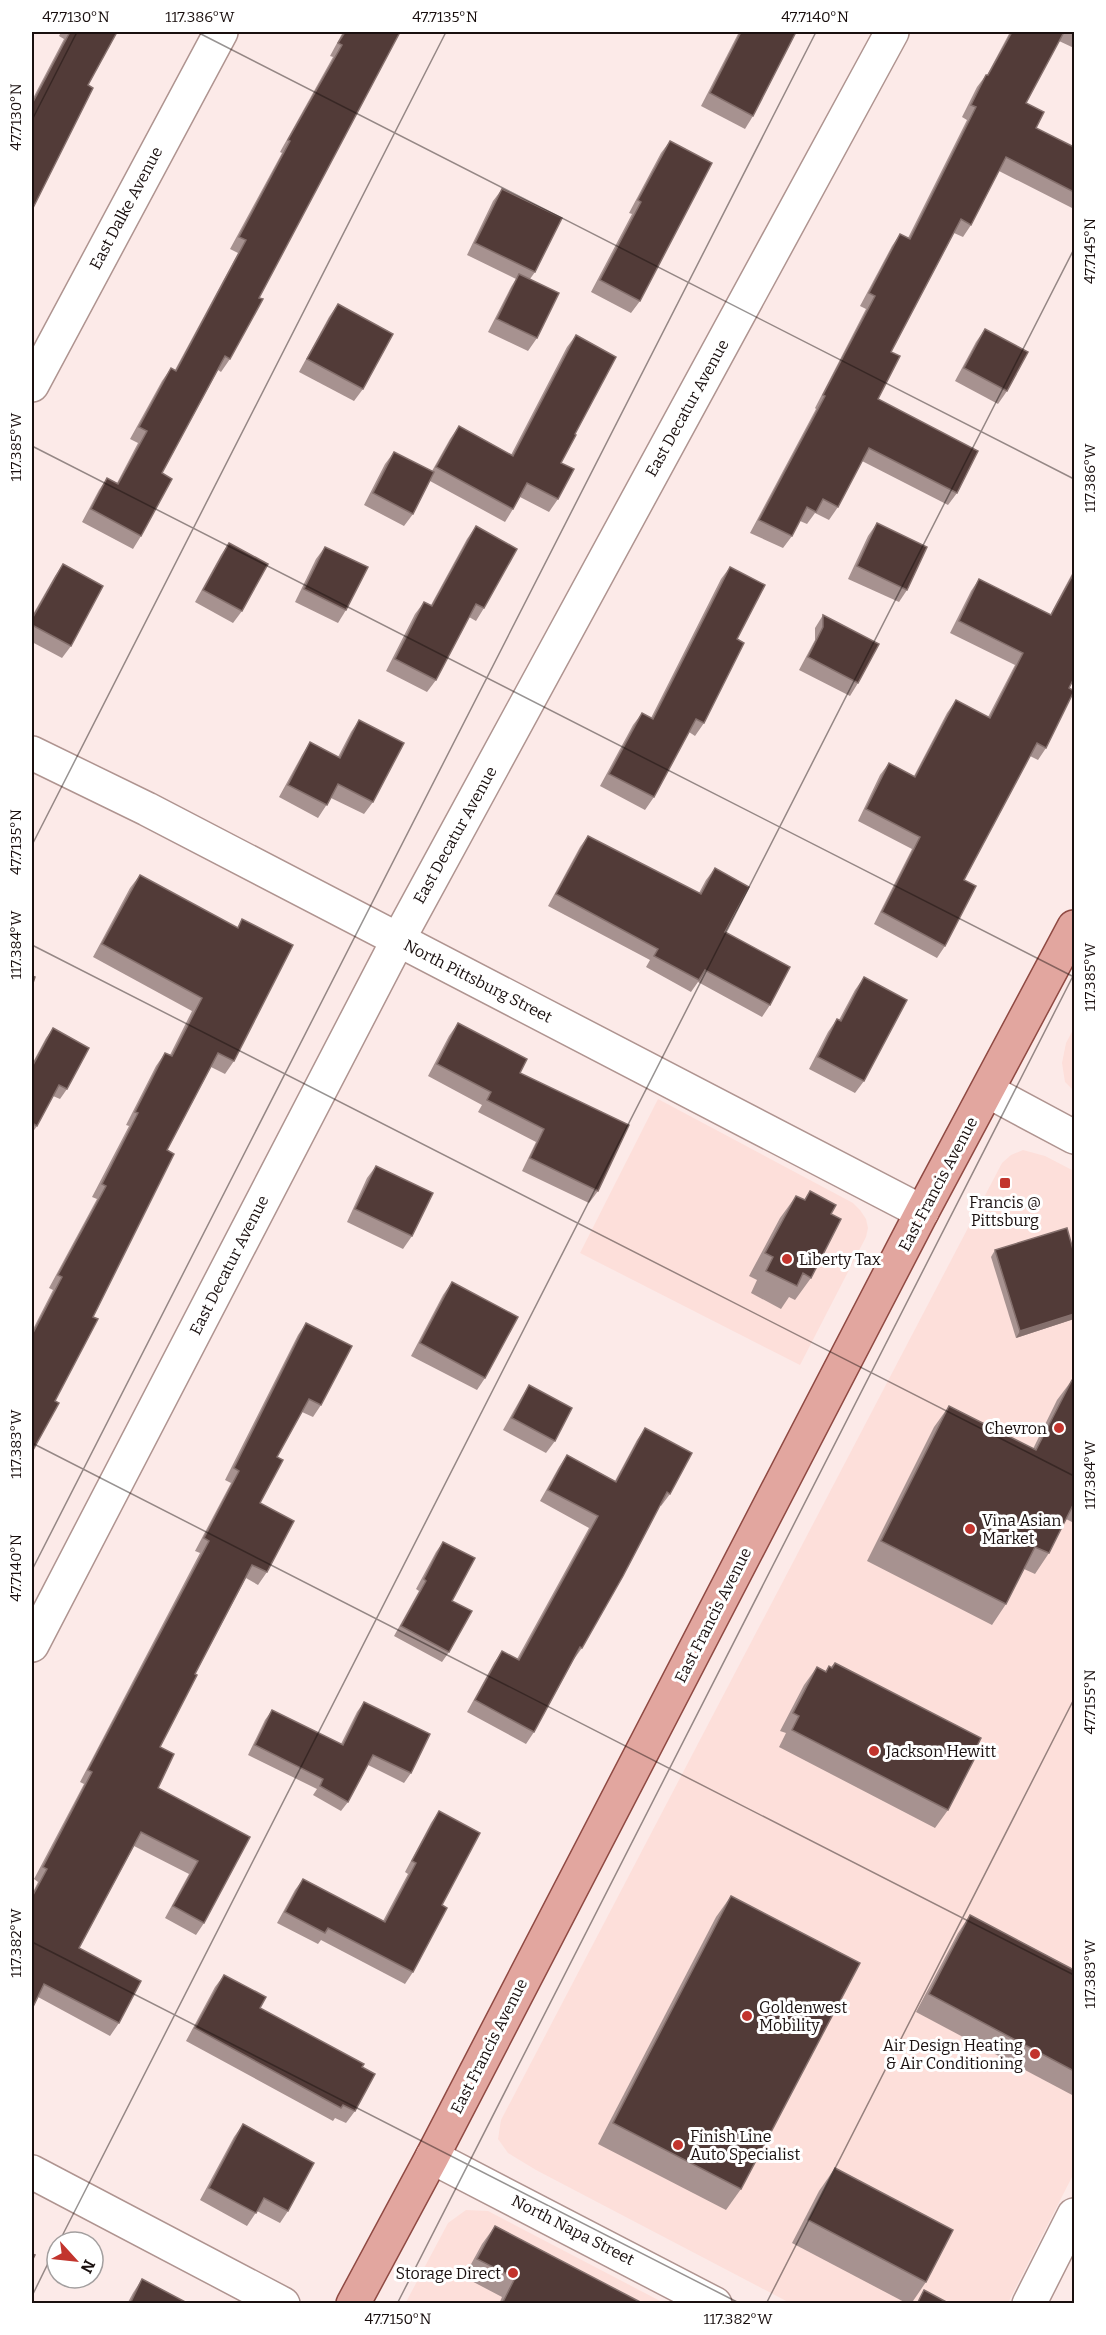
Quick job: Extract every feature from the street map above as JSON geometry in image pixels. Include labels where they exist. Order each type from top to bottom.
[{"type":"main road","name":"East Francis Avenue","points":[[353,2304],[432,2157],[922,1212],[1074,927]]},
{"type":"street","name":"East Dalke Avenue","points":[[32,385],[221,32]]},
{"type":"street","name":"East Decatur Avenue","points":[[32,1645],[398,940],[892,32]]},
{"type":"street","name":"North Pittsburg Street","points":[[32,753],[147,809],[922,1212]]},
{"type":"street","points":[[988,1091],[1074,1137]]},
{"type":"street","name":"North Napa Street","points":[[432,2157],[715,2304]]},
{"type":"street","points":[[32,2172],[283,2304]]},
{"type":"street","points":[[1029,2304],[1074,2215]]},
{"type":"shaded area","points":[[1074,1028],[1074,1091],[1065,1082],[1062,1063],[1066,1043]]},
{"type":"shaded area","points":[[658,1099],[853,1203],[866,1219],[868,1228],[866,1237],[800,1365],[580,1253]]},
{"type":"shaded area","points":[[1023,1150],[1045,1156],[1074,1171],[1074,2173],[1008,2303],[790,2303],[536,2170],[508,2153],[498,2139],[501,2120],[1002,1163],[1011,1155]]},
{"type":"shaded area","name":"Storage Direct","points":[[466,2210],[488,2211],[664,2303],[405,2304],[448,2223]]},
{"type":"building","points":[[70,32],[117,32],[88,85],[93,88],[32,210],[32,104]]},
{"type":"building","points":[[345,32],[400,32],[259,298],[263,299],[230,359],[225,356],[162,473],[172,479],[141,536],[91,509],[107,478],[118,484],[147,431],[139,427],[171,368],[176,371],[246,240],[239,237],[290,141],[288,140],[342,45],[338,43]]},
{"type":"building","points":[[741,32],[796,32],[753,116],[710,93]]},
{"type":"building","points":[[1012,32],[1064,32],[1026,103],[1044,112],[1036,128],[1074,147],[1074,192],[1006,157],[971,225],[961,219],[891,352],[900,356],[878,399],[978,451],[957,493],[869,448],[838,507],[823,499],[816,512],[807,507],[792,536],[759,520],[875,296],[869,293],[900,234],[910,239],[976,107],[971,105]]},
{"type":"building","points":[[670,141],[712,163],[640,301],[600,280],[641,202],[638,200]]},
{"type":"building","points":[[502,189],[562,218],[535,272],[475,243]]},
{"type":"building","points":[[519,274],[559,293],[537,338],[497,319]]},
{"type":"building","points":[[338,304],[393,334],[363,389],[307,359]]},
{"type":"building","points":[[985,329],[1028,352],[1007,391],[964,368]]},
{"type":"building","points":[[576,335],[616,357],[561,463],[574,469],[558,499],[527,483],[513,509],[436,467],[459,426],[513,456]]},
{"type":"building","points":[[394,452],[434,472],[413,514],[373,493]]},
{"type":"building","points":[[877,523],[927,547],[907,590],[857,566]]},
{"type":"building","points":[[476,526],[517,549],[484,608],[476,604],[436,680],[395,659],[424,602],[432,606]]},
{"type":"building","points":[[229,543],[268,564],[242,611],[203,590]]},
{"type":"building","points":[[325,547],[368,567],[346,610],[304,589]]},
{"type":"building","points":[[63,564],[103,586],[71,646],[32,625],[32,619]]},
{"type":"building","points":[[730,567],[765,585],[737,639],[744,643],[704,723],[696,719],[654,797],[609,774],[642,713],[653,719]]},
{"type":"building","points":[[1074,573],[1074,678],[1069,688],[1074,691],[1046,748],[1037,743],[964,880],[976,886],[945,946],[882,912],[920,837],[866,809],[889,763],[915,777],[956,700],[990,718],[1023,653],[959,621],[979,579],[1051,615]]},
{"type":"building","points":[[823,615],[879,644],[858,683],[808,657],[823,627]]},
{"type":"building","points":[[359,720],[404,743],[373,802],[338,784],[327,805],[288,785],[310,742],[340,758]]},
{"type":"building","points":[[588,836],[701,894],[715,868],[749,887],[725,932],[790,967],[770,1005],[705,970],[699,980],[654,956],[658,949],[556,894]]},
{"type":"building","points":[[140,875],[238,928],[242,919],[293,945],[234,1061],[218,1053],[167,1150],[174,1154],[93,1317],[98,1319],[55,1401],[59,1403],[32,1452],[32,1335],[62,1277],[58,1275],[106,1186],[102,1184],[138,1113],[135,1112],[165,1053],[172,1056],[202,998],[102,944]]},
{"type":"building","points":[[864,977],[907,1000],[864,1081],[818,1057],[837,1019],[841,1021]]},
{"type":"building","points":[[458,1023],[527,1059],[520,1073],[629,1125],[598,1191],[530,1158],[544,1129],[487,1100],[491,1092],[437,1064]]},
{"type":"building","points":[[53,1028],[89,1048],[67,1089],[59,1085],[37,1126],[32,1123],[32,1067]]},
{"type":"building","points":[[376,1166],[433,1193],[412,1236],[355,1209]]},
{"type":"building","name":"Liberty Tax","points":[[810,1191],[836,1205],[831,1214],[841,1219],[811,1278],[803,1273],[797,1286],[766,1271],[773,1257],[765,1253],[796,1196],[805,1200]]},
{"type":"building","points":[[1067,1228],[1074,1253],[1074,1314],[1020,1331],[995,1250]]},
{"type":"building","points":[[452,1282],[518,1317],[485,1378],[420,1343]]},
{"type":"building","points":[[306,1323],[352,1346],[321,1405],[309,1399],[277,1457],[283,1460],[260,1503],[294,1521],[267,1572],[252,1565],[160,1747],[174,1754],[158,1788],[250,1837],[204,1923],[173,1906],[198,1861],[141,1832],[79,1948],[141,1981],[119,2023],[44,1984],[32,2009],[32,1897],[47,1869],[43,1867],[92,1772],[88,1770],[209,1541],[204,1538],[239,1471],[234,1468]]},
{"type":"building","name":"Vina Asian Market","points":[[1074,1379],[1074,1503],[1049,1553],[1035,1547],[1006,1604],[881,1541],[949,1406],[1036,1450]]},
{"type":"building","points":[[529,1385],[572,1408],[555,1441],[512,1418]]},
{"type":"building","points":[[645,1428],[692,1453],[670,1494],[667,1492],[623,1576],[582,1648],[580,1647],[534,1732],[475,1700],[502,1651],[519,1660],[598,1516],[548,1490],[567,1455],[616,1482]]},
{"type":"building","points":[[443,1542],[475,1558],[452,1601],[472,1611],[449,1652],[401,1626],[426,1581],[424,1579]]},
{"type":"building","name":"Jackson Hewitt","points":[[835,1663],[981,1738],[977,1746],[980,1748],[948,1810],[792,1730],[799,1716],[793,1713],[817,1667],[826,1672],[829,1666],[832,1668]]},
{"type":"building","points":[[364,1702],[430,1734],[411,1773],[373,1755],[348,1802],[320,1786],[323,1779],[255,1745],[272,1710],[343,1745]]},
{"type":"building","points":[[439,1811],[480,1833],[442,1905],[447,1908],[413,1972],[328,1928],[325,1933],[285,1912],[303,1879],[385,1922],[416,1863],[412,1861]]},
{"type":"building","points":[[731,1896],[860,1963],[741,2189],[613,2123]]},
{"type":"building","name":"Air Design Heating & Air Conditioning","points":[[970,1915],[1074,1970],[1074,2071],[929,1994]]},
{"type":"building","points":[[224,1975],[266,1997],[260,2008],[364,2064],[362,2067],[375,2074],[355,2111],[343,2105],[341,2108],[195,2028]]},
{"type":"building","points":[[243,2124],[314,2163],[288,2211],[264,2198],[256,2213],[209,2188]]},
{"type":"building","points":[[835,2168],[953,2230],[926,2282],[808,2220]]},
{"type":"building","points":[[495,2226],[644,2304],[502,2304],[515,2278],[477,2259]]},
{"type":"building","points":[[142,2279],[189,2304],[130,2304]]},
{"type":"building","points":[[924,2290],[950,2304],[917,2304]]},
{"type":"place","name":"Francis @ Pittsburg","points":[[1005,1183]]},
{"type":"place","name":"Liberty Tax","points":[[787,1259]]},
{"type":"place","name":"Chevron","points":[[1059,1428]]},
{"type":"place","name":"Vina Asian Market","points":[[970,1529]]},
{"type":"place","name":"Jackson Hewitt","points":[[874,1751]]},
{"type":"place","name":"Goldenwest Mobility","points":[[747,2016]]},
{"type":"place","name":"Air Design Heating & Air Conditioning","points":[[1035,2054]]},
{"type":"place","name":"Finish Line Auto Specialist","points":[[678,2145]]},
{"type":"place","name":"Storage Direct","points":[[513,2273]]}]
